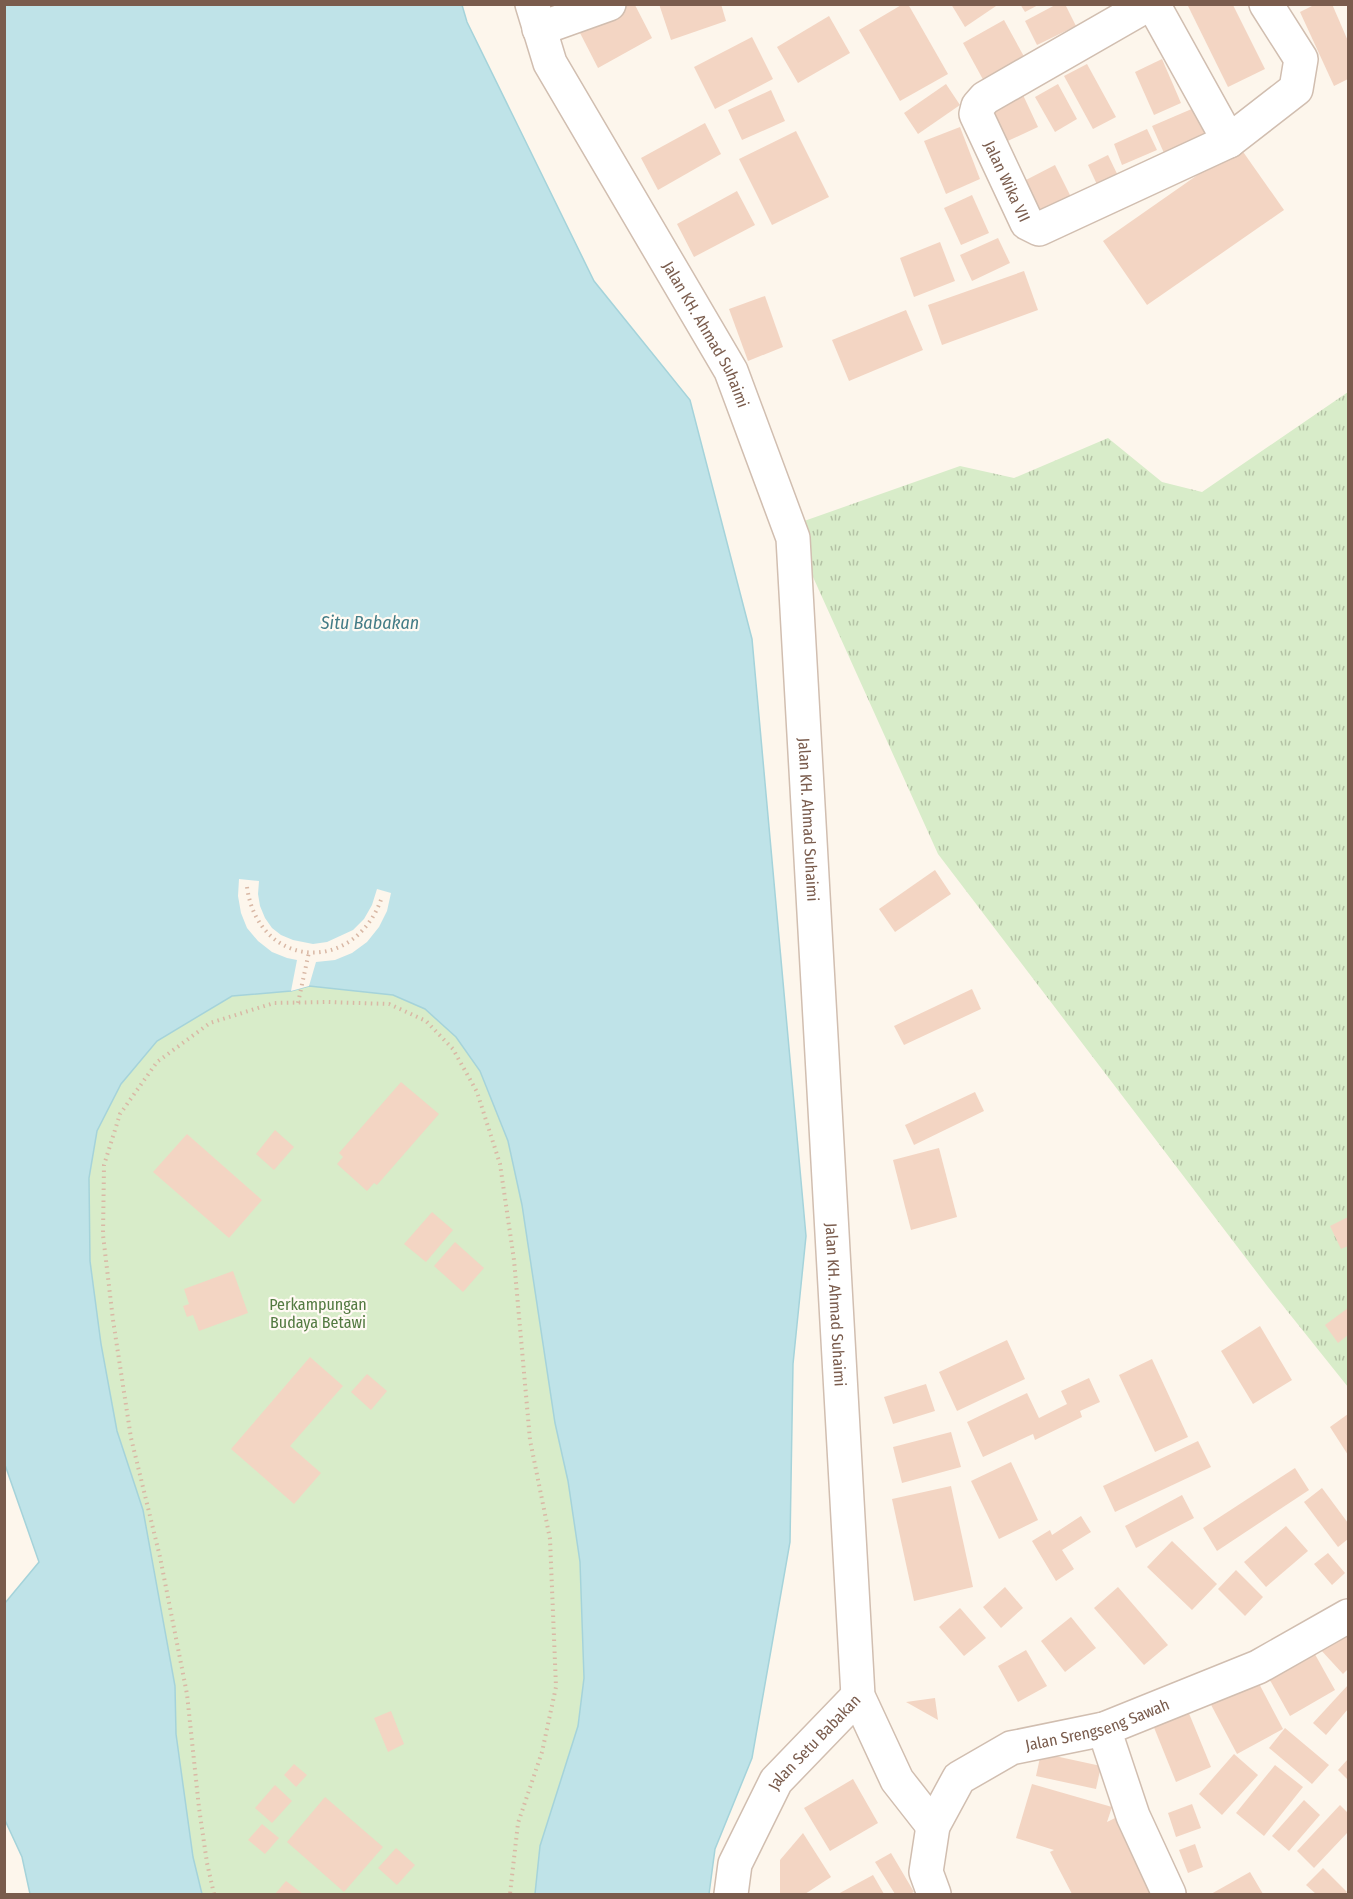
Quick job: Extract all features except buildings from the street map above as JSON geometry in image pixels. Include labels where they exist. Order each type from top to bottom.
[{"type":"street","points":[[536,17],[609,4]]},
{"type":"street","points":[[1151,4],[1229,141]]},
{"type":"street","name":"Jalan Wika VII","points":[[1151,4],[985,98],[978,105],[976,114],[1027,223],[1039,229],[1229,141],[1296,89],[1301,59],[1266,4]]},
{"type":"street","name":"Jalan KH. Ahmad Suhaimi","points":[[536,17],[550,63],[731,371],[793,538],[858,1696]]},
{"type":"street","name":"Jalan Srengseng Sawah","points":[[934,1894],[926,1872],[933,1826],[958,1778],[1011,1748],[1104,1729],[1258,1667],[1348,1616]]},
{"type":"street","name":"Jalan Setu Babakan","points":[[731,1894],[735,1864],[776,1781],[858,1696],[897,1780],[933,1826]]},
{"type":"street","points":[[1104,1729],[1133,1816],[1169,1894]]},
{"type":"path","points":[[247,887],[249,903],[256,918],[266,931],[278,942],[293,949],[309,952],[334,949],[356,939],[377,913],[382,897]]},
{"type":"path","points":[[298,1003],[309,952]]},
{"type":"path","points":[[214,1894],[199,1808],[187,1694],[160,1557],[131,1438],[113,1320],[103,1235],[104,1165],[120,1114],[157,1062],[210,1023],[274,1003],[389,1004],[426,1021],[453,1048],[477,1092],[500,1164],[514,1260],[530,1440],[550,1539],[556,1688],[542,1752],[518,1822],[510,1894]]},
{"type":"green space","points":[[1348,392],[1348,1387],[1268,1287],[938,854],[790,526],[960,466],[1014,478],[1108,438],[1162,482],[1202,492]]},
{"type":"green space","name":"Perkampungan Budaya Betawi","points":[[309,986],[394,995],[425,1009],[456,1037],[480,1071],[508,1141],[522,1205],[555,1423],[568,1481],[580,1562],[584,1678],[578,1726],[540,1846],[535,1894],[202,1894],[193,1857],[176,1734],[175,1686],[143,1511],[117,1431],[101,1344],[90,1261],[89,1178],[97,1131],[121,1084],[157,1040],[232,996],[291,991]]},
{"type":"water","name":"Situ Babakan","points":[[4,5],[462,5],[467,22],[594,281],[690,400],[752,639],[806,1236],[793,1364],[790,1542],[752,1758],[715,1849],[709,1894],[535,1894],[540,1846],[578,1726],[584,1678],[580,1562],[568,1481],[555,1423],[522,1205],[508,1141],[480,1071],[456,1037],[425,1009],[393,995],[309,986],[291,991],[232,996],[157,1041],[121,1084],[97,1131],[89,1178],[90,1261],[101,1344],[117,1431],[143,1510],[175,1686],[176,1734],[193,1857],[202,1894],[30,1894],[22,1857],[4,1818],[5,1603],[39,1562],[4,1462]]},
{"type":"pier","points":[[239,879],[259,881],[260,906],[272,928],[293,940],[313,944],[327,942],[353,930],[364,919],[377,889],[391,893],[387,911],[379,927],[367,942],[352,953],[335,960],[316,962],[309,986],[291,991],[297,960],[272,952],[247,928],[238,896]]}]
